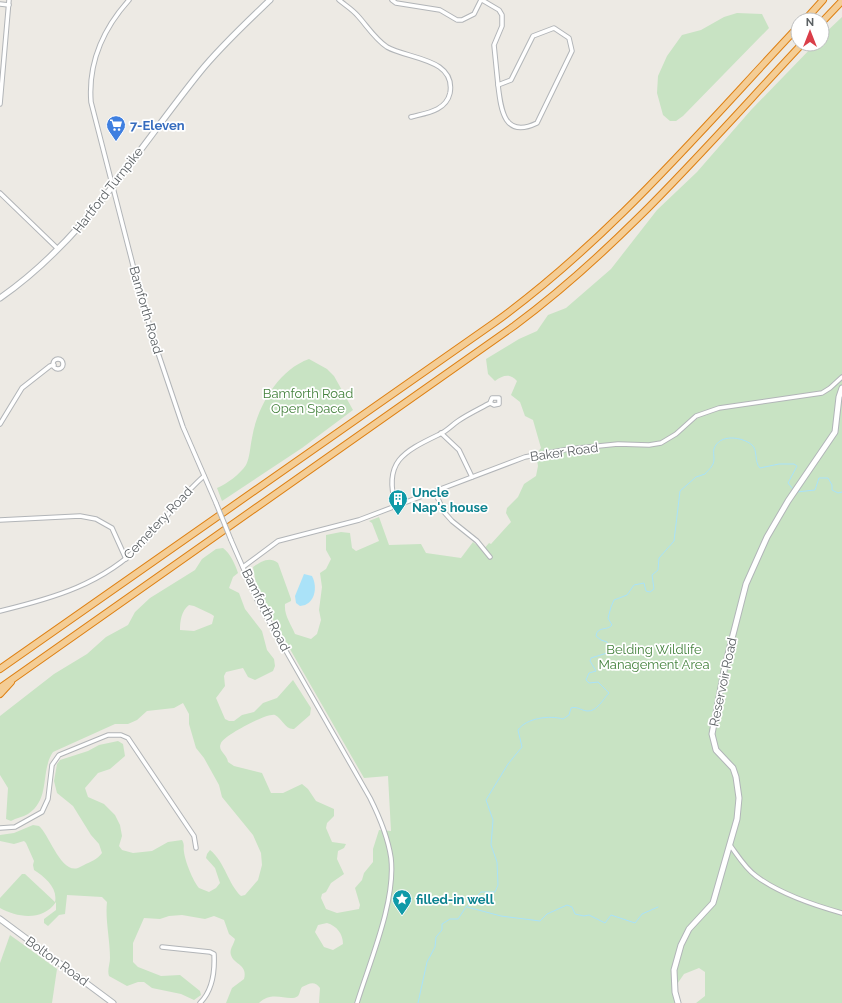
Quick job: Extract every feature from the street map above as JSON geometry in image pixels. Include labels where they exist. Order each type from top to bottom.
[{"type":"highway","points":[[812,12],[823,0]]},
{"type":"highway","points":[[830,14],[842,1]]},
{"type":"highway","points":[[0,669],[487,328],[540,288],[618,218],[790,35]]},
{"type":"highway","points":[[0,688],[508,330],[550,298],[589,266],[628,228],[794,52]]},
{"type":"highway","points":[[0,694],[6,690],[13,678]]},
{"type":"street","points":[[0,104],[10,0]]},
{"type":"street","name":"Bamforth Road","points":[[129,0],[114,18],[103,37],[91,70],[90,87],[95,119],[154,341],[176,409],[258,602],[370,798],[387,843],[390,858],[391,881],[389,901],[357,1003]]},
{"type":"street","name":"Hartford Turnpike","points":[[0,298],[74,234],[201,71],[270,0]]},
{"type":"street","points":[[339,0],[357,14],[378,39],[388,47],[437,65],[446,71],[450,82],[450,93],[446,102],[439,108],[411,117]]},
{"type":"street","points":[[392,0],[396,3],[440,10],[457,20],[462,20],[474,14],[482,0],[499,10],[502,15],[502,26],[494,46],[494,58],[500,108],[507,121],[516,128],[527,128],[537,123],[572,51],[569,38],[554,28],[533,36],[511,80],[498,85]]},
{"type":"street","points":[[0,4],[9,5]]},
{"type":"street","points":[[0,193],[58,249]]},
{"type":"street","points":[[0,424],[22,388],[50,366],[54,365]]},
{"type":"street","name":"Baker Road","points":[[243,567],[278,541],[358,520],[525,457],[546,452],[618,444],[649,445],[661,443],[676,434],[693,419],[706,412],[719,408],[822,393],[842,377]]},
{"type":"street","name":"Reservoir Road","points":[[678,1003],[675,992],[674,976],[681,945],[689,929],[713,903],[739,808],[736,777],[733,768],[716,750],[712,734],[740,602],[756,560],[773,526],[788,501],[836,432],[839,397],[842,388]]},
{"type":"street","points":[[396,506],[391,480],[395,468],[410,449],[422,441],[441,434],[458,421],[490,403]]},
{"type":"street","points":[[441,434],[460,450],[472,477]]},
{"type":"street","name":"Cemetery Road","points":[[0,611],[70,592],[106,574],[126,560],[204,476]]},
{"type":"street","points":[[435,492],[444,512],[452,521],[477,541],[490,557]]},
{"type":"street","points":[[0,520],[89,517],[112,528],[126,560]]},
{"type":"street","points":[[0,828],[15,827],[42,812],[48,799],[52,765],[59,755],[115,734],[128,738],[194,836],[196,848]]},
{"type":"street","points":[[730,845],[745,865],[756,876],[784,892],[842,913]]},
{"type":"street","name":"Bolton Road","points":[[0,920],[113,1003]]},
{"type":"street","points":[[162,947],[210,952],[214,954],[210,990],[200,1003]]},
{"type":"green space","points":[[737,13],[762,14],[769,28],[683,116],[676,121],[670,121],[663,115],[657,93],[658,76],[667,56],[682,35],[701,30],[724,17]]},
{"type":"green space","name":"Belding Wildlife Management Area","points":[[842,17],[842,1003],[696,1003],[705,996],[705,972],[699,968],[684,974],[673,990],[675,1003],[319,1003],[320,988],[316,984],[311,983],[302,987],[299,995],[294,998],[275,996],[264,999],[259,1003],[226,1003],[232,988],[244,979],[245,974],[242,967],[231,955],[231,949],[235,939],[229,934],[224,920],[214,916],[205,919],[182,915],[169,916],[160,919],[144,918],[133,943],[133,962],[138,967],[161,976],[180,975],[200,991],[201,995],[194,1000],[181,994],[152,988],[144,982],[138,982],[127,986],[109,976],[108,969],[110,958],[107,902],[102,897],[67,895],[65,914],[59,915],[48,926],[44,923],[44,919],[56,910],[56,902],[51,908],[44,912],[30,916],[22,916],[0,908],[0,898],[22,874],[25,874],[55,902],[55,892],[50,883],[34,870],[34,861],[26,843],[24,841],[14,844],[0,841],[0,835],[14,833],[33,825],[39,826],[61,859],[66,865],[72,868],[78,868],[98,857],[102,853],[99,844],[91,835],[73,806],[57,793],[54,781],[57,764],[60,760],[88,751],[99,745],[118,741],[123,744],[125,756],[110,769],[98,773],[85,788],[88,797],[104,804],[115,815],[120,825],[122,836],[119,846],[122,850],[133,853],[152,851],[168,842],[182,840],[188,866],[194,881],[199,888],[209,892],[216,888],[220,883],[215,868],[206,858],[210,850],[215,855],[241,896],[245,895],[258,880],[262,865],[261,853],[253,835],[222,797],[219,785],[204,758],[196,748],[189,724],[189,714],[183,703],[174,708],[147,711],[137,720],[128,724],[115,724],[53,752],[49,760],[43,793],[40,801],[28,814],[11,821],[6,819],[8,788],[0,775],[0,716],[54,674],[87,654],[106,637],[128,625],[135,612],[150,598],[195,570],[202,559],[216,549],[223,548],[232,559],[238,573],[233,577],[229,588],[239,593],[245,609],[262,631],[267,650],[274,659],[275,666],[273,671],[255,680],[248,677],[243,668],[226,672],[224,676],[225,686],[216,698],[225,719],[234,721],[242,715],[254,712],[263,703],[277,698],[293,680],[311,708],[310,715],[294,729],[288,728],[275,715],[271,715],[255,721],[229,735],[221,743],[220,748],[228,762],[234,766],[262,773],[271,793],[283,793],[302,784],[308,789],[316,801],[334,809],[334,816],[327,823],[326,828],[332,842],[346,844],[344,848],[338,851],[337,859],[344,874],[331,883],[326,892],[322,894],[321,898],[326,909],[337,913],[359,909],[360,905],[355,888],[362,880],[364,873],[373,862],[373,849],[379,830],[391,831],[388,776],[364,778],[271,616],[256,584],[253,567],[268,560],[278,563],[291,599],[291,601],[285,604],[288,620],[295,634],[311,639],[317,634],[321,620],[319,610],[322,587],[320,573],[326,569],[331,559],[326,550],[326,535],[341,532],[350,533],[352,548],[356,551],[379,541],[372,523],[369,521],[379,517],[389,545],[421,544],[426,553],[461,558],[473,542],[483,550],[489,543],[491,544],[511,522],[506,513],[507,508],[518,497],[524,484],[536,476],[538,466],[536,454],[541,448],[533,420],[525,416],[520,402],[511,395],[517,381],[512,377],[506,376],[495,381],[488,374],[486,359],[519,339],[537,331],[548,315],[566,308],[611,269],[657,210],[697,172],[751,110],[807,52],[830,52],[830,28]],"holes":[[[189,605],[214,616],[212,624],[194,631],[180,630],[181,620],[186,607]],[[327,923],[331,924],[341,934],[343,940],[343,944],[333,950],[324,947],[315,932],[318,925]]]},
{"type":"green space","name":"Bamforth Road Open Space","points":[[309,359],[327,369],[334,376],[353,410],[302,448],[222,501],[217,488],[233,478],[246,465],[255,426],[264,402],[279,381],[288,372],[298,364]]},
{"type":"green space","points":[[10,935],[57,969],[52,1003],[0,1003],[0,963]]},
{"type":"water","points":[[304,574],[312,576],[315,590],[312,599],[305,605],[300,606],[296,603],[295,596]]},
{"type":"waterway","points":[[418,1003],[427,962],[435,947],[436,937],[442,930],[442,924],[450,919],[458,919],[466,907],[481,892],[495,892],[498,885],[497,862],[491,845],[493,820],[486,800],[508,764],[522,747],[518,730],[532,720],[539,718],[552,717],[563,719],[569,715],[571,708],[591,711],[600,705],[609,693],[598,682],[589,683],[586,680],[589,673],[596,671],[590,661],[591,658],[607,653],[609,649],[607,642],[596,636],[597,633],[598,631],[612,625],[608,618],[614,600],[627,595],[634,585],[644,583],[646,591],[650,592],[654,589],[652,575],[658,570],[659,558],[674,541],[680,491],[696,477],[705,474],[711,467],[714,461],[714,450],[717,444],[721,440],[732,438],[748,442],[754,447],[757,463],[760,468],[779,464],[794,464],[797,466],[788,483],[793,489]]},
{"type":"waterway","points":[[797,492],[815,490],[819,478],[828,478],[832,485],[832,490],[838,493],[842,492]]},
{"type":"waterway","points":[[467,907],[501,916],[540,921],[547,914],[567,905],[572,907],[575,914],[584,916],[589,915],[605,923],[611,915],[635,923],[642,914],[658,907]]},
{"type":"place","name":"7-Eleven","points":[[116,142]]},
{"type":"place","name":"Uncle Nap's house","points":[[398,516]]},
{"type":"place","name":"filled-in well","points":[[402,916]]}]
